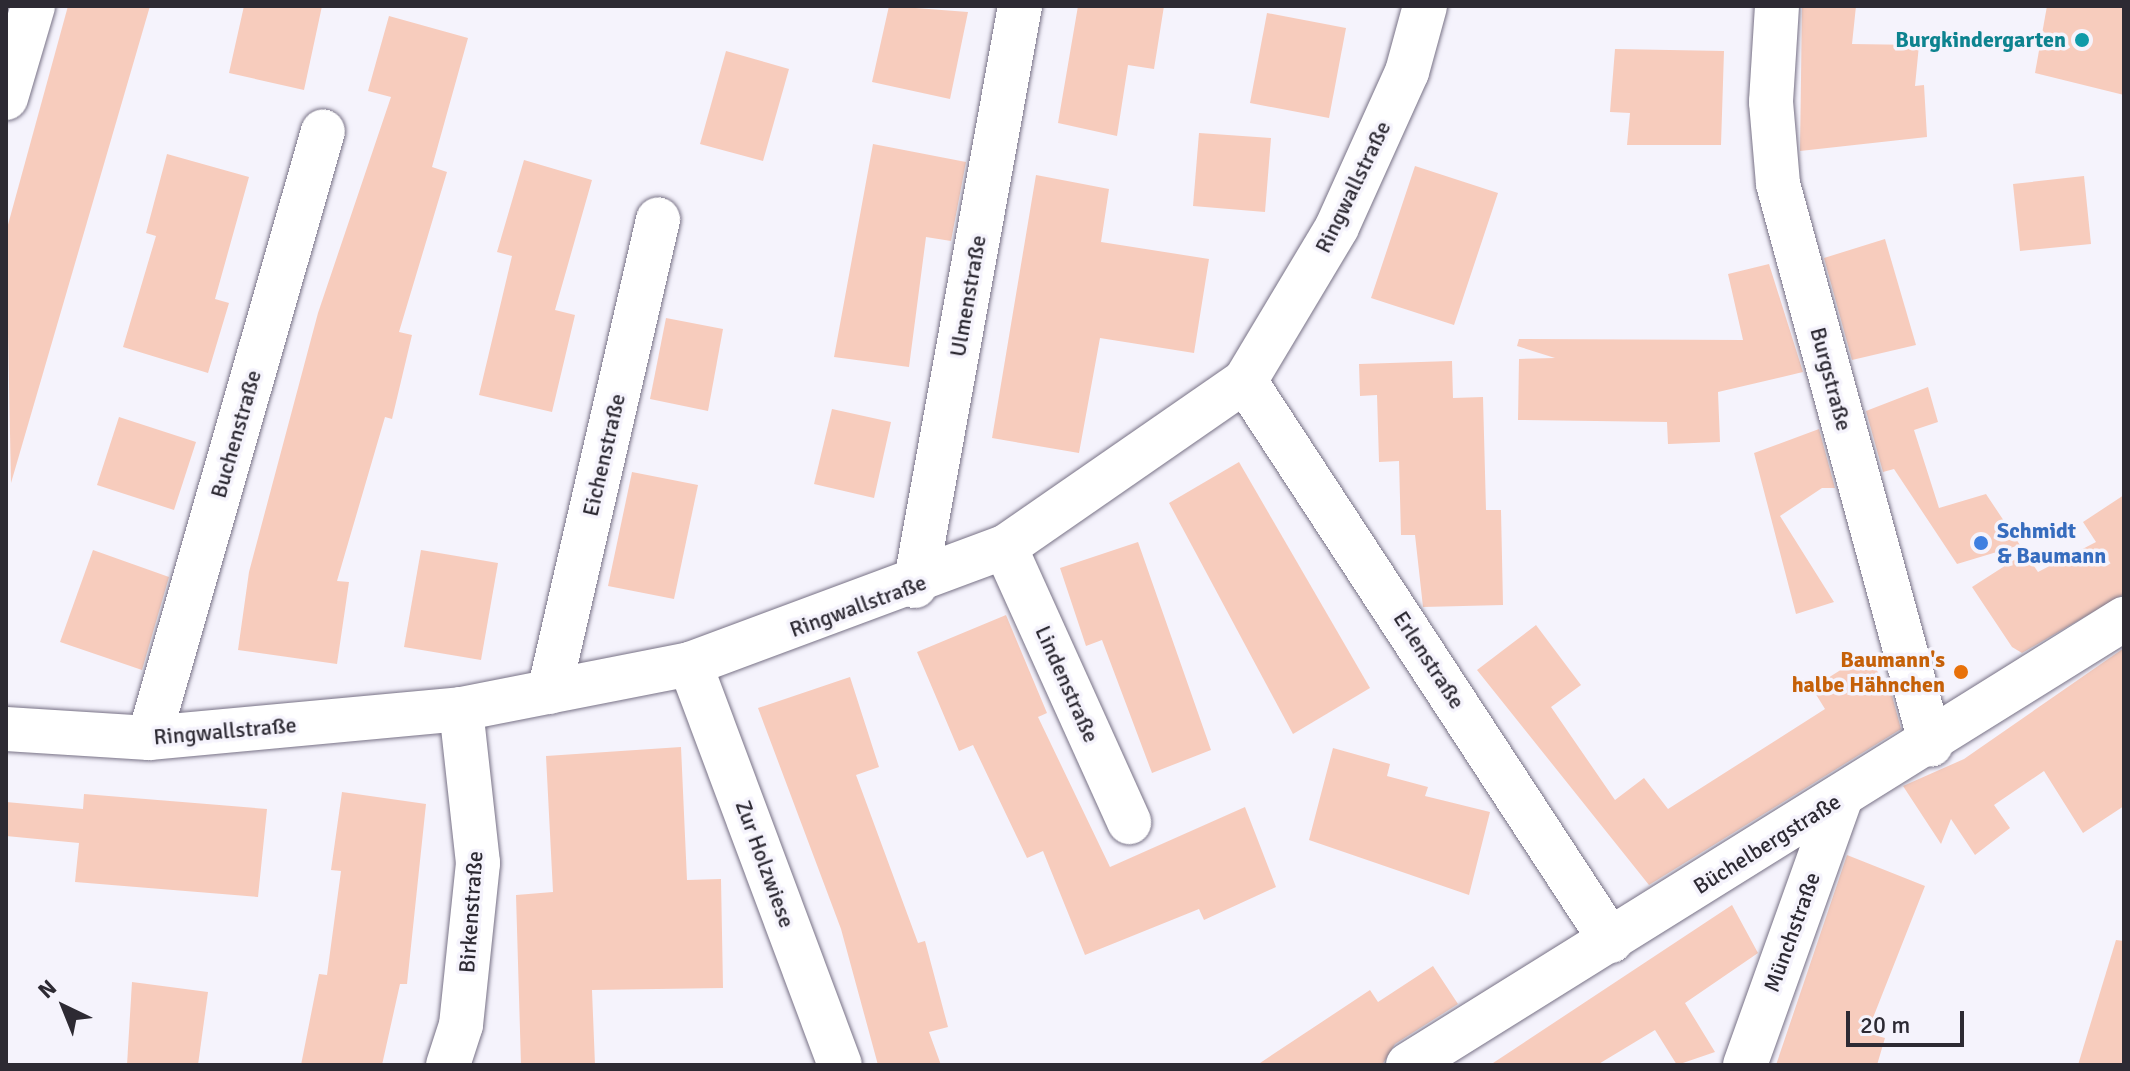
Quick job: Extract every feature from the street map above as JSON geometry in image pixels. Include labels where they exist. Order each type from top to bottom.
[{"type":"street","points":[[6,98],[33,6]]},
{"type":"street","name":"Ulmenstraße","points":[[915,586],[1020,6]]},
{"type":"street","name":"Ringwallstraße","points":[[6,729],[149,738],[461,709],[690,664],[915,586],[1005,547],[1245,381],[1337,227],[1407,72],[1425,6]]},
{"type":"street","name":"Burgstraße","points":[[1777,6],[1771,102],[1778,184],[1931,745]]},
{"type":"street","name":"Buchenstraße","points":[[149,738],[323,131]]},
{"type":"street","name":"Eichenstraße","points":[[549,692],[658,219]]},
{"type":"street","name":"Erlenstraße","points":[[1245,381],[1611,941]]},
{"type":"street","name":"Lindenstraße","points":[[1005,547],[1129,822]]},
{"type":"street","name":"Büchelbergstraße","points":[[1408,1065],[1931,745],[2124,619]]},
{"type":"street","name":"Zur Holzwiese","points":[[690,664],[840,1065]]},
{"type":"street","name":"Birkenstraße","points":[[448,1065],[461,1025],[478,863],[461,709]]},
{"type":"street","name":"Münchstraße","points":[[1745,1065],[1840,799]]},
{"type":"building","points":[[68,6],[150,6],[11,483],[6,232]]},
{"type":"building","points":[[244,6],[322,6],[304,90],[229,73]]},
{"type":"building","points":[[889,6],[968,12],[950,99],[872,82]]},
{"type":"building","points":[[1078,6],[1164,6],[1154,69],[1128,65],[1117,136],[1058,123]]},
{"type":"building","points":[[1802,6],[1856,6],[1852,44],[1919,45],[1915,86],[1924,85],[1927,137],[1800,151]]},
{"type":"building","name":"Burgkindergarten","points":[[2047,6],[2124,6],[2124,95],[2035,73]]},
{"type":"building","points":[[1267,13],[1346,28],[1329,118],[1250,103]]},
{"type":"building","points":[[389,16],[468,38],[432,167],[447,172],[399,332],[412,335],[392,419],[385,417],[337,581],[349,582],[337,664],[238,650],[249,572],[318,313],[391,97],[368,91]]},
{"type":"building","points":[[1615,49],[1724,51],[1721,145],[1627,145],[1630,113],[1610,112]]},
{"type":"building","points":[[726,51],[789,69],[763,161],[700,144]]},
{"type":"building","points":[[1199,133],[1271,138],[1265,212],[1193,206]]},
{"type":"building","points":[[873,144],[966,162],[951,241],[926,237],[909,367],[834,357]]},
{"type":"building","points":[[167,154],[249,177],[215,299],[229,303],[208,373],[123,347],[156,236],[146,233]]},
{"type":"building","points":[[524,160],[592,180],[555,310],[575,315],[552,412],[479,395],[512,256],[497,252]]},
{"type":"building","points":[[1415,166],[1498,193],[1454,325],[1371,298]]},
{"type":"building","points":[[1036,175],[1109,189],[1101,242],[1209,259],[1194,353],[1100,338],[1079,453],[992,438]]},
{"type":"building","points":[[2084,176],[2091,244],[2020,251],[2013,184]]},
{"type":"building","points":[[1885,239],[1916,345],[1852,360],[1824,258]]},
{"type":"building","points":[[1769,264],[1803,372],[1718,392],[1720,442],[1668,444],[1667,422],[1518,420],[1519,359],[1555,358],[1517,346],[1519,339],[1743,340],[1728,274]]},
{"type":"building","points":[[666,318],[723,329],[708,411],[650,399]]},
{"type":"building","points":[[1452,361],[1453,398],[1483,397],[1486,510],[1501,510],[1503,605],[1423,607],[1415,535],[1401,535],[1399,461],[1379,462],[1377,395],[1360,396],[1359,364]]},
{"type":"building","points":[[1928,387],[1938,422],[1914,430],[1939,508],[1986,494],[2020,545],[1957,564],[1894,469],[1883,472],[1866,411]]},
{"type":"building","points":[[832,409],[891,422],[874,498],[814,484]]},
{"type":"building","points":[[119,417],[196,442],[174,510],[97,485]]},
{"type":"building","points":[[1819,429],[1835,488],[1822,488],[1780,516],[1834,602],[1796,614],[1754,453]]},
{"type":"building","points":[[1239,462],[1370,688],[1293,734],[1169,503]]},
{"type":"building","points":[[632,472],[698,485],[674,599],[608,586]]},
{"type":"building","points":[[2124,495],[2124,594],[2022,653],[2012,647],[1972,587],[2025,553],[2038,572],[2096,542],[2083,522]]},
{"type":"building","points":[[1138,542],[1211,750],[1152,773],[1102,640],[1086,646],[1060,568]]},
{"type":"building","points":[[93,550],[169,577],[142,670],[60,642]]},
{"type":"building","points":[[421,550],[498,563],[481,660],[404,647]]},
{"type":"building","points":[[1006,615],[1047,713],[1038,717],[1110,867],[1245,807],[1276,887],[1204,920],[1199,909],[1085,955],[1043,851],[1027,858],[973,745],[959,751],[917,652]]},
{"type":"building","points":[[1536,625],[1581,685],[1551,707],[1615,800],[1644,778],[1668,809],[1825,709],[1812,688],[1866,654],[1891,692],[1901,729],[1649,885],[1477,670]]},
{"type":"building","points":[[2124,648],[2124,806],[2083,833],[2044,771],[1994,805],[2010,828],[1975,855],[1951,819],[1941,844],[1903,786],[1964,759]]},
{"type":"building","points":[[850,677],[879,767],[856,775],[918,943],[925,941],[948,1027],[929,1032],[941,1065],[878,1065],[841,929],[758,708]]},
{"type":"building","points":[[681,747],[687,880],[721,879],[723,988],[592,990],[595,1065],[521,1065],[516,895],[553,892],[546,756]]},
{"type":"building","points":[[1333,748],[1390,764],[1387,776],[1428,787],[1425,796],[1490,812],[1469,895],[1309,840]]},
{"type":"building","points":[[342,792],[426,804],[407,984],[400,984],[382,1065],[301,1065],[319,974],[327,975],[341,871],[331,870]]},
{"type":"building","points":[[84,794],[267,809],[258,897],[75,882],[79,843],[6,836],[6,802],[83,809]]},
{"type":"building","points":[[1847,855],[1925,886],[1867,1033],[1885,1038],[1877,1065],[1776,1065]]},
{"type":"building","points":[[1732,905],[1758,953],[1685,1003],[1715,1052],[1677,1065],[1655,1030],[1597,1065],[1490,1065]]},
{"type":"building","points":[[2116,940],[2124,941],[2124,1065],[2078,1065]]},
{"type":"building","points":[[1433,966],[1458,1004],[1395,1044],[1382,1065],[1257,1065],[1370,990],[1378,1002]]},
{"type":"building","points":[[132,982],[208,992],[198,1065],[127,1065]]},
{"type":"place","name":"Burgkindergarten","points":[[2082,40]]},
{"type":"place","name":"Schmidt & Baumann","points":[[1981,543]]},
{"type":"place","name":"Baumann's halbe Hähnchen","points":[[1961,672]]}]
